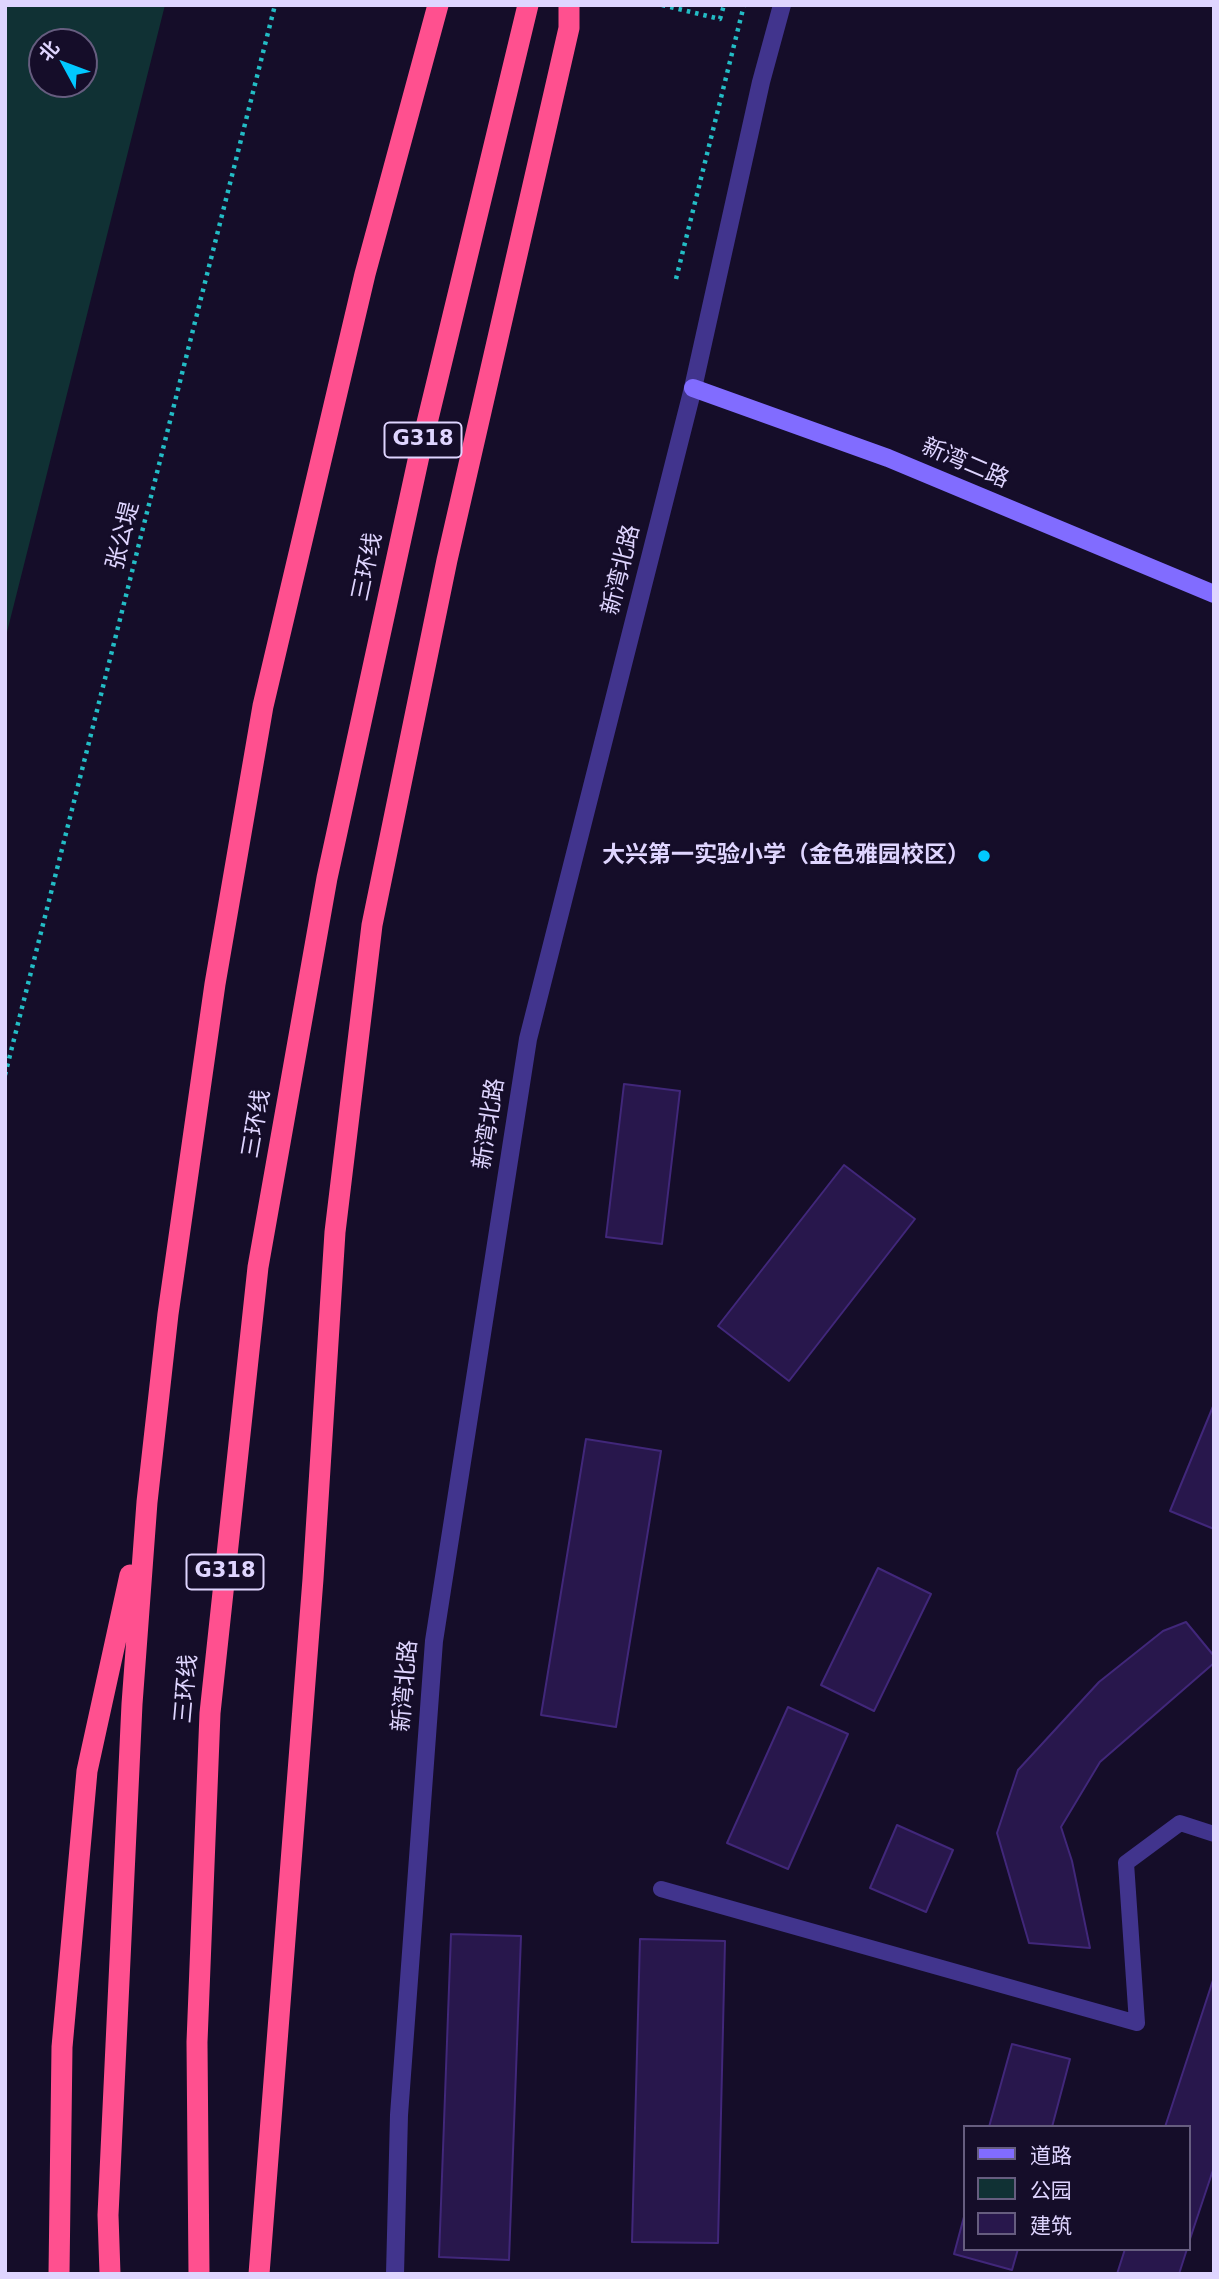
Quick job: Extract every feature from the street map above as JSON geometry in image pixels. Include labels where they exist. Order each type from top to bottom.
[{"type":"highway","points":[[110,2274],[108,2215],[130,1732],[147,1502],[168,1314],[211,1011],[263,706],[365,274],[438,5]]},
{"type":"highway","name":"三环线","points":[[199,2274],[197,2042],[210,1713],[258,1268],[327,877],[419,456],[528,5]]},
{"type":"highway","points":[[259,2274],[313,1578],[335,1232],[372,925],[447,560],[569,27],[569,5]]},
{"type":"highway","points":[[59,2274],[62,2047],[87,1771],[147,1502]]},
{"type":"street","name":"新湾北路","points":[[396,2274],[399,2115],[433,1641],[526,1052],[693,388],[761,82],[782,5]]},
{"type":"street","name":"新湾二路","points":[[693,388],[888,458],[1214,594]]},
{"type":"lane","points":[[661,1889],[1137,2023],[1126,1863],[1180,1823],[1214,1834]]},
{"type":"path","name":"张公堤","points":[[5,1075],[275,5]]},
{"type":"path","points":[[662,5],[720,19],[724,5]]},
{"type":"path","points":[[676,279],[744,5]]},
{"type":"green space","points":[[5,5],[165,5],[5,640]]},
{"type":"building","points":[[624,1084],[680,1091],[662,1244],[606,1237]]},
{"type":"building","points":[[844,1165],[915,1219],[789,1381],[718,1326]]},
{"type":"building","points":[[1214,1404],[1214,1529],[1170,1511]]},
{"type":"building","points":[[586,1439],[661,1451],[616,1727],[541,1715]]},
{"type":"building","points":[[878,1568],[931,1594],[874,1711],[821,1685]]},
{"type":"building","points":[[1186,1622],[1214,1656],[1214,1663],[1100,1762],[1061,1827],[1072,1861],[1090,1948],[1029,1943],[997,1833],[1018,1770],[1099,1682],[1163,1631]]},
{"type":"building","points":[[788,1707],[848,1734],[788,1869],[727,1843]]},
{"type":"building","points":[[897,1825],[953,1850],[926,1912],[870,1888]]},
{"type":"building","points":[[451,1934],[521,1936],[509,2260],[439,2257]]},
{"type":"building","points":[[640,1939],[725,1941],[718,2243],[632,2242]]},
{"type":"building","points":[[1214,1977],[1214,2167],[1191,2236],[1191,2125],[1166,2125]]},
{"type":"building","points":[[1012,2044],[1070,2059],[1053,2125],[990,2125]]},
{"type":"building","points":[[964,2217],[964,2251],[1017,2251],[1012,2270],[954,2254]]},
{"type":"building","points":[[1124,2251],[1186,2251],[1179,2274],[1117,2274]]},
{"type":"place","name":"大兴第一实验小学（金色雅园校区）","points":[[984,856]]}]
